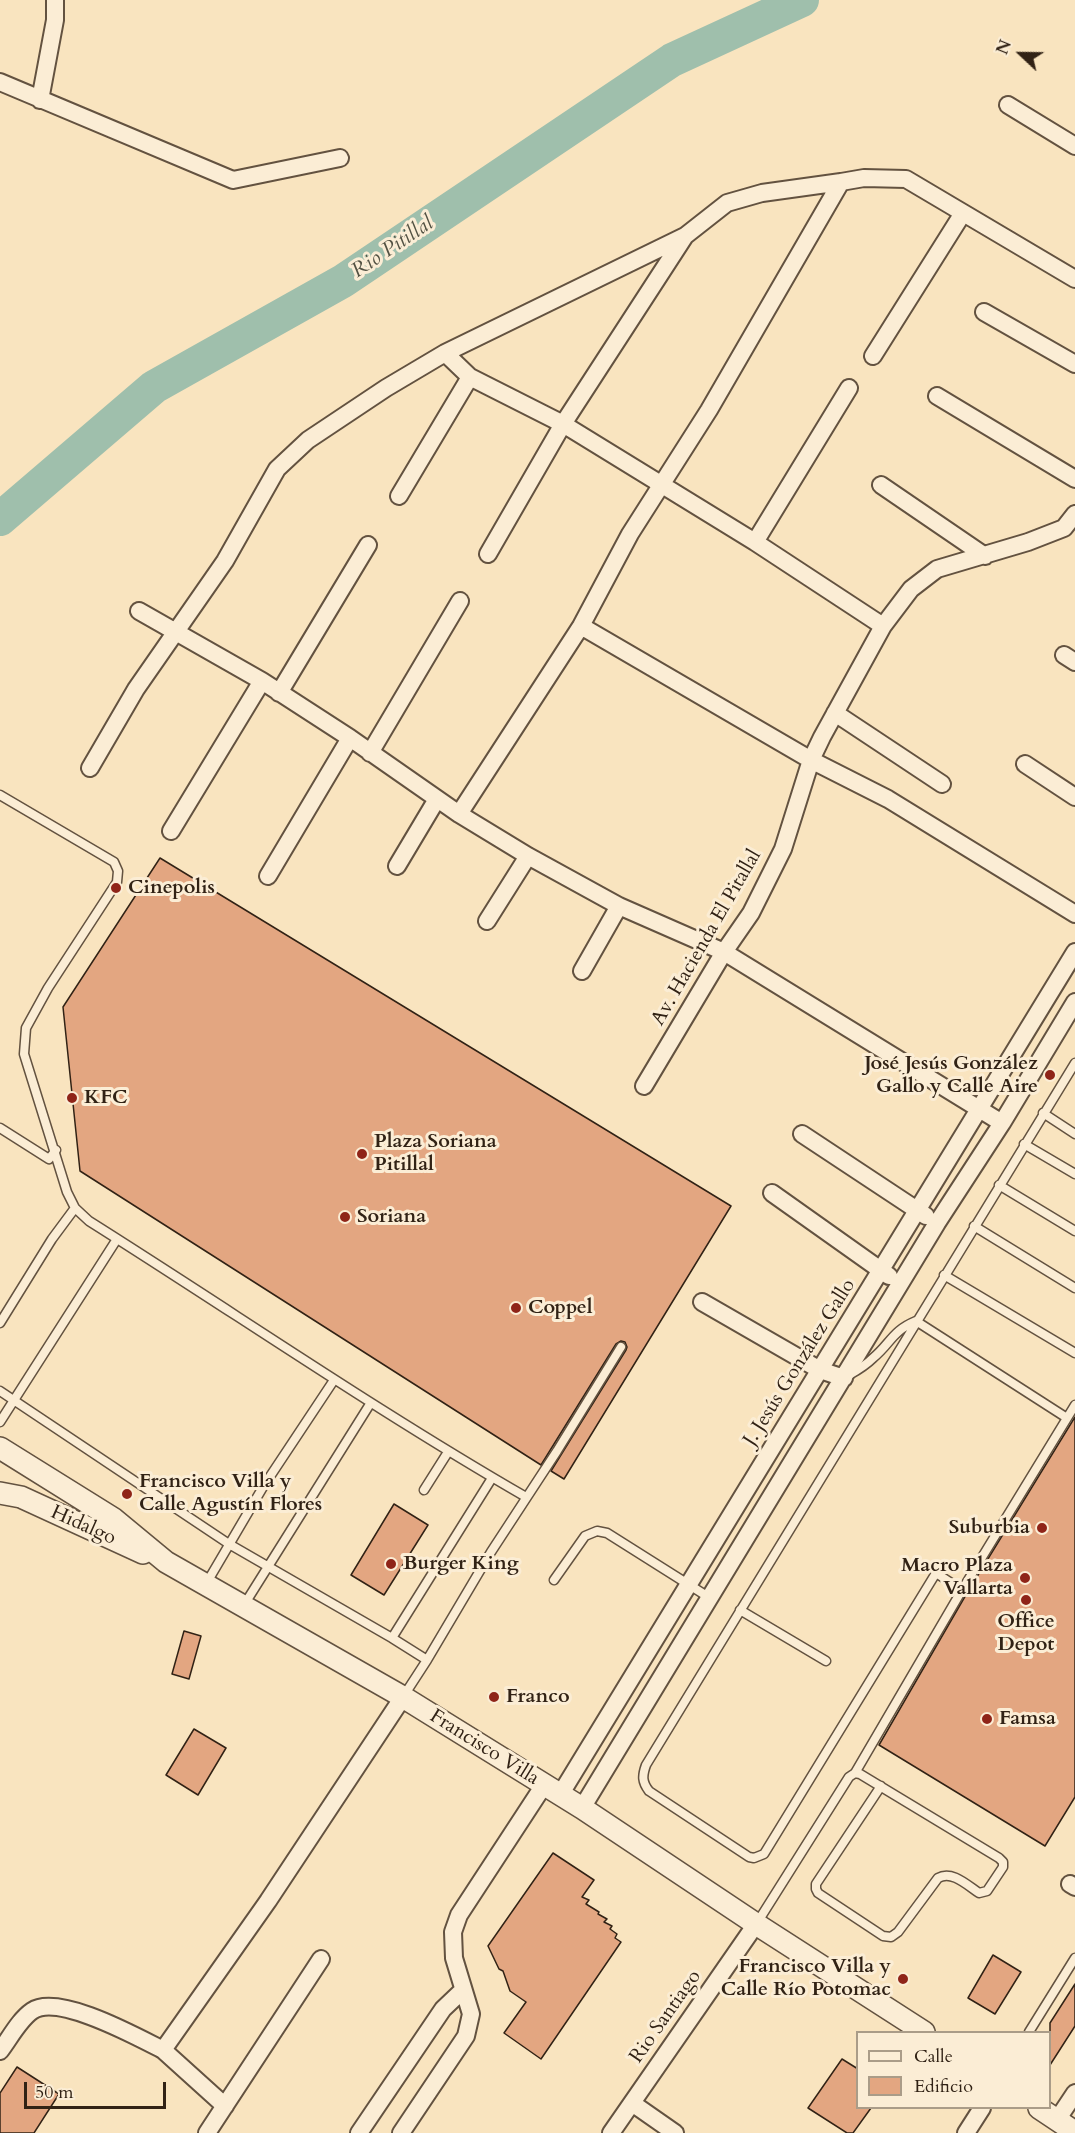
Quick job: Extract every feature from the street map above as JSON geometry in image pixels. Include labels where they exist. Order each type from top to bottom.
[{"type":"street","points":[[40,100],[55,20],[55,0]]},
{"type":"street","points":[[0,82],[233,180],[340,158]]},
{"type":"street","points":[[1008,105],[1075,146]]},
{"type":"street","points":[[90,768],[136,689],[225,561],[277,469],[308,440],[386,388],[445,353],[685,236],[727,203],[762,193],[864,178],[906,179],[1075,279]]},
{"type":"street","points":[[459,814],[581,626],[630,534],[709,410],[841,182]]},
{"type":"street","points":[[873,356],[963,213]]},
{"type":"street","points":[[488,554],[563,424],[685,236]]},
{"type":"street","points":[[984,312],[1075,364]]},
{"type":"street","points":[[445,353],[470,377],[563,424],[661,483],[883,626]]},
{"type":"street","points":[[399,496],[470,377]]},
{"type":"street","points":[[755,542],[849,388]]},
{"type":"street","points":[[937,396],[1075,479]]},
{"type":"street","points":[[881,485],[985,556]]},
{"type":"street","name":"Av. Hacienda El Pitallal","points":[[644,1086],[724,952],[751,913],[783,849],[811,760],[883,626],[911,589],[937,569],[985,556],[1064,528],[1075,514]]},
{"type":"street","points":[[279,693],[368,545]]},
{"type":"street","points":[[370,753],[460,601]]},
{"type":"street","points":[[139,611],[262,681],[350,738],[459,814],[528,856],[619,906],[724,952],[1002,1123]]},
{"type":"street","points":[[581,626],[811,760],[888,799],[1075,914]]},
{"type":"street","points":[[171,831],[262,681]]},
{"type":"street","points":[[835,713],[942,784]]},
{"type":"street","points":[[268,876],[350,738]]},
{"type":"street","points":[[1025,764],[1075,797]]},
{"type":"street","points":[[396,866],[437,799]]},
{"type":"street","points":[[488,921],[528,856]]},
{"type":"street","points":[[582,971],[619,906]]},
{"type":"street","name":"J. Jesús González Gallo","points":[[400,2133],[466,2036],[471,2014],[454,1958],[453,1932],[459,1915],[552,1790],[689,1586],[1075,952]]},
{"type":"street","points":[[582,1808],[937,1223],[1002,1123],[1075,1002]]},
{"type":"street","points":[[802,1134],[937,1223]]},
{"type":"street","points":[[772,1193],[901,1284]]},
{"type":"street","points":[[702,1302],[820,1370],[844,1378]]},
{"type":"street","name":"Francisco Villa","points":[[0,1448],[114,1519],[166,1562],[403,1697],[582,1808],[922,2031]]},
{"type":"street","name":"Hidalgo","points":[[0,1493],[21,1497],[166,1562]]},
{"type":"street","points":[[163,2050],[268,1901],[403,1697]]},
{"type":"street","name":"Rio Santiago","points":[[611,2133],[756,1924]]},
{"type":"street","points":[[207,2133],[321,1959]]},
{"type":"street","points":[[358,2133],[443,2008],[463,1990]]},
{"type":"street","points":[[0,2051],[23,2019],[33,2010],[43,2006],[54,2006],[98,2019],[163,2050],[225,2106]]},
{"type":"street","points":[[1057,2120],[1075,2093]]},
{"type":"street","points":[[632,2103],[675,2133]]},
{"type":"street","points":[[966,2133],[981,2109]]},
{"type":"street","points":[[1040,2109],[1075,2132]]},
{"type":"lane","points":[[0,795],[114,862],[118,871],[117,882],[48,988],[26,1028],[24,1054],[56,1150],[67,1192],[75,1208],[89,1221],[210,1297],[370,1404],[526,1497]]},
{"type":"lane","points":[[962,1590],[936,1573],[764,1854],[754,1858],[749,1857],[649,1791],[644,1784],[643,1774],[646,1765],[1075,1063]]},
{"type":"lane","points":[[1043,1113],[1075,1134]]},
{"type":"lane","points":[[0,1128],[49,1159],[56,1150]]},
{"type":"lane","points":[[1024,1144],[1075,1174]]},
{"type":"lane","points":[[999,1185],[1075,1231]]},
{"type":"lane","points":[[0,1323],[52,1239],[75,1208]]},
{"type":"lane","points":[[974,1226],[1075,1288]]},
{"type":"lane","points":[[0,1422],[117,1239]]},
{"type":"lane","points":[[944,1275],[1075,1353]]},
{"type":"lane","points":[[844,1378],[875,1357],[903,1326],[916,1321]]},
{"type":"lane","points":[[916,1321],[1067,1418]]},
{"type":"lane","points":[[403,1697],[621,1347]]},
{"type":"lane","points":[[206,1584],[264,1487],[334,1380]]},
{"type":"lane","points":[[0,1391],[229,1544],[428,1660]]},
{"type":"lane","points":[[244,1606],[370,1404]]},
{"type":"lane","points":[[756,1924],[849,1777],[855,1773],[962,1590],[1075,1405]]},
{"type":"lane","points":[[424,1490],[448,1452]]},
{"type":"lane","points":[[392,1638],[492,1478]]},
{"type":"lane","points":[[554,1580],[585,1536],[597,1531],[607,1533],[710,1598]]},
{"type":"lane","points":[[740,1610],[826,1661]]},
{"type":"lane","points":[[855,1773],[881,1786],[1003,1862],[1003,1867],[990,1887],[983,1893],[979,1893],[948,1875],[938,1878],[898,1932],[891,1937],[883,1936],[818,1893],[816,1889],[816,1884],[881,1786]]},
{"type":"lane","points":[[1030,2031],[1075,1958]]},
{"type":"building","name":"Plaza Soriana Pitillal","points":[[160,858],[731,1206],[564,1479],[551,1471],[626,1350],[625,1342],[621,1341],[616,1344],[541,1465],[80,1171],[63,1007]]},
{"type":"building","name":"Macro Plaza Vallarta","points":[[1075,1417],[1075,1797],[1045,1846],[879,1745],[967,1593]]},
{"type":"building","points":[[394,1504],[428,1525],[384,1595],[351,1575]]},
{"type":"building","points":[[184,1631],[201,1636],[189,1679],[172,1674]]},
{"type":"building","points":[[194,1729],[226,1748],[198,1795],[166,1775]]},
{"type":"building","points":[[553,1853],[594,1880],[582,1897],[589,1900],[586,1904],[607,1919],[604,1922],[612,1926],[610,1929],[617,1934],[615,1938],[621,1942],[541,2059],[504,2033],[526,2002],[510,1991],[503,1971],[499,1969],[488,1946]]},
{"type":"building","points":[[993,1955],[1021,1972],[995,2014],[968,1998]]},
{"type":"building","points":[[1075,1984],[1075,2026],[1051,2063],[1050,2023]]},
{"type":"building","points":[[842,2059],[856,2068],[856,2109],[870,2109],[853,2133],[847,2133],[808,2108]]},
{"type":"building","points":[[17,2067],[59,2094],[34,2133],[0,2133],[0,2093]]},
{"type":"waterway","name":"Rio Pitillal","points":[[0,519],[154,387],[343,281],[672,60],[802,0]]},
{"type":"place","name":"Cinepolis","points":[[116,888]]},
{"type":"place","name":"José Jesús González Gallo y Calle Aire","points":[[1050,1075]]},
{"type":"place","name":"KFC","points":[[72,1098]]},
{"type":"place","name":"Plaza Soriana Pitillal","points":[[362,1154]]},
{"type":"place","name":"Soriana","points":[[345,1217]]},
{"type":"place","name":"Coppel","points":[[516,1308]]},
{"type":"place","name":"Francisco Villa y Calle Agustín Flores","points":[[127,1494]]},
{"type":"place","name":"Suburbia","points":[[1042,1528]]},
{"type":"place","name":"Burger King","points":[[391,1564]]},
{"type":"place","name":"Macro Plaza Vallarta","points":[[1025,1578]]},
{"type":"place","name":"Office Depot","points":[[1026,1600]]},
{"type":"place","name":"Franco","points":[[494,1697]]},
{"type":"place","name":"Famsa","points":[[987,1719]]},
{"type":"place","name":"Francisco Villa y Calle Río Potomac","points":[[903,1979]]}]
